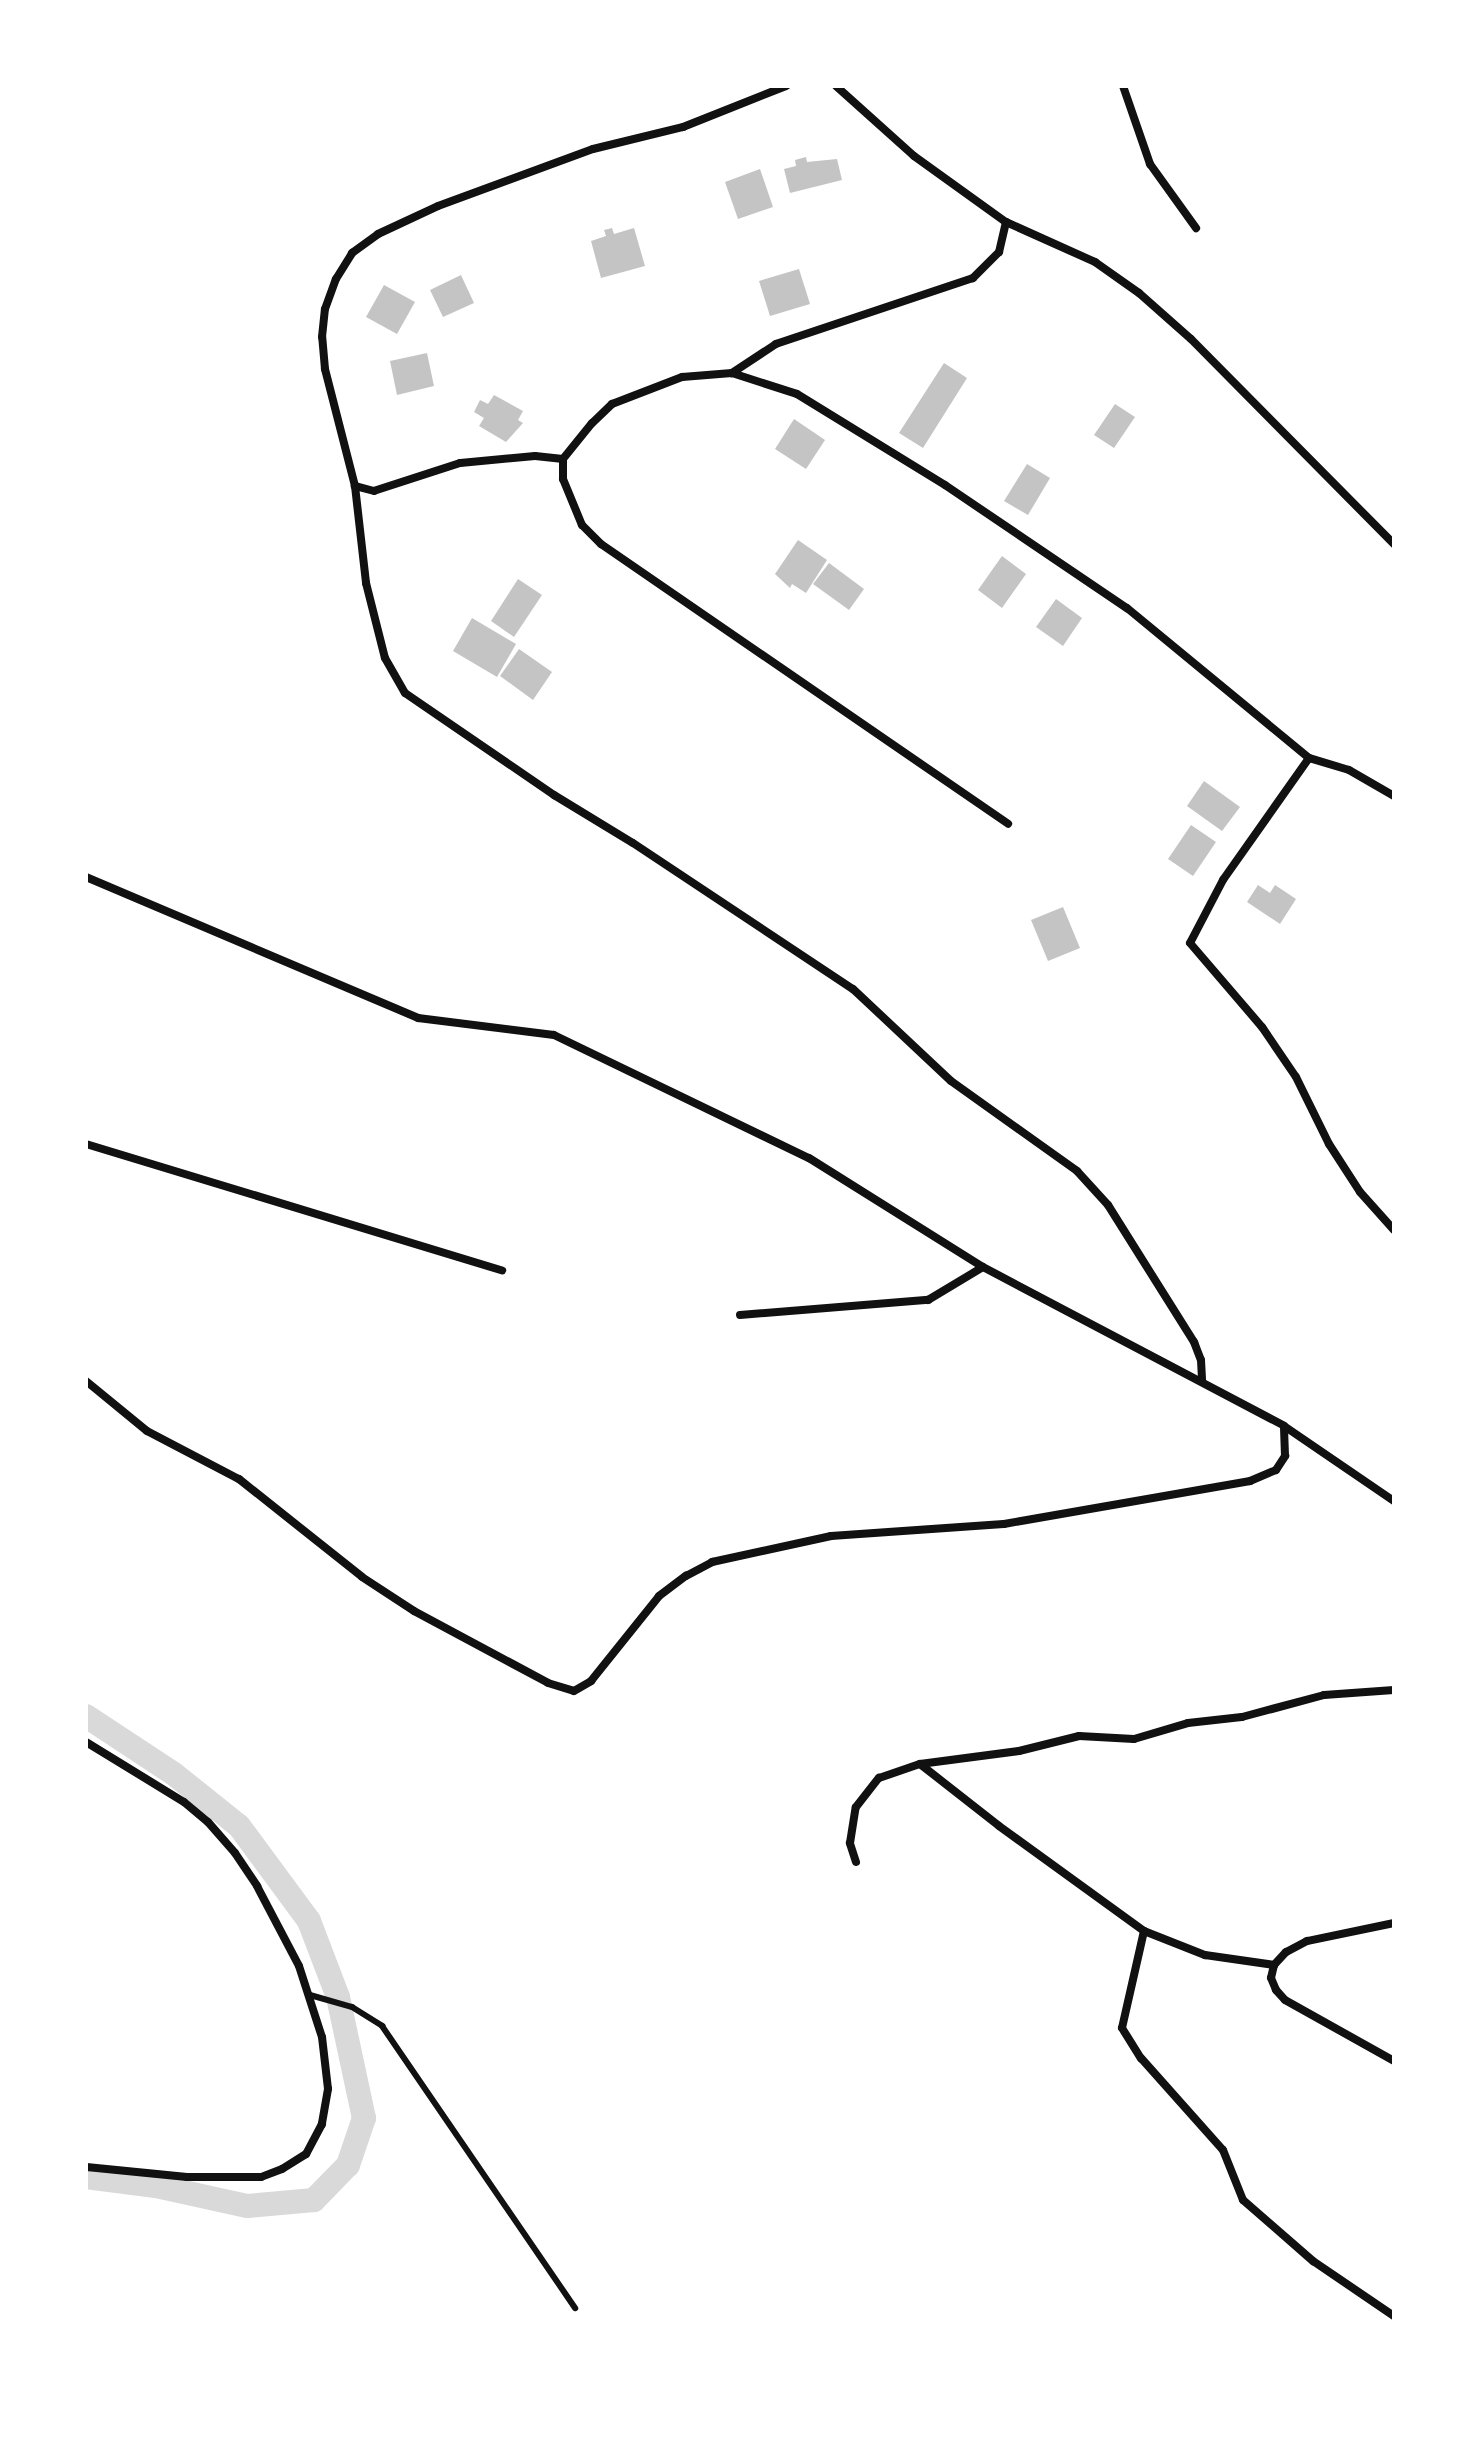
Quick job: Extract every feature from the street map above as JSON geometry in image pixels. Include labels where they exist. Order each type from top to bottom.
[{"type":"street","points":[[786,86],[683,127],[593,149],[438,206],[378,234],[352,253],[336,279],[325,309],[322,337],[325,369],[355,486],[370,598],[385,658],[405,693],[554,795],[633,843],[853,989],[951,1081],[1077,1171],[1108,1205],[1194,1342],[1201,1360],[1202,1381]]},
{"type":"street","points":[[836,86],[914,156],[1006,222],[1095,262],[1139,293],[1202,349],[1394,544]]},
{"type":"street","points":[[1123,86],[1150,164],[1196,228]]},
{"type":"street","points":[[732,373],[776,344],[973,278],[999,252],[1006,222]]},
{"type":"street","points":[[1008,824],[601,544],[582,525],[563,479],[563,459],[612,404],[682,377],[732,373],[797,394],[945,485],[1127,608],[1309,758],[1349,770],[1394,796]]},
{"type":"street","points":[[355,486],[374,491],[460,463],[535,456],[563,459]]},
{"type":"street","points":[[1309,758],[1223,880],[1190,943],[1262,1027],[1296,1077],[1329,1144],[1360,1192],[1394,1230]]},
{"type":"street","points":[[86,877],[418,1018],[554,1035],[809,1158],[983,1267],[1284,1426],[1394,1501]]},
{"type":"street","points":[[86,1144],[502,1270]]},
{"type":"street","points":[[740,1315],[928,1300],[983,1267]]},
{"type":"street","points":[[86,1381],[147,1431],[239,1479],[362,1577],[414,1611],[548,1683],[574,1691],[591,1681],[659,1596],[712,1562],[831,1536],[1004,1524],[1250,1481],[1276,1470],[1285,1456],[1284,1426]]},
{"type":"street","points":[[856,1862],[850,1843],[856,1807],[879,1778],[920,1764],[1019,1751],[1079,1736],[1134,1739],[1188,1723],[1242,1717],[1324,1695],[1394,1690]]},
{"type":"street","points":[[86,1742],[184,1802],[208,1822],[257,1886],[299,1966],[310,1995],[327,2065],[328,2089],[322,2124],[306,2154],[261,2177],[232,2180],[86,2167]]},
{"type":"street","points":[[920,1764],[999,1826],[1144,1931],[1205,1955],[1274,1965]]},
{"type":"street","points":[[1394,1923],[1307,1941],[1286,1952],[1274,1965],[1271,1978],[1285,2000],[1394,2061]]},
{"type":"street","points":[[1144,1931],[1122,2028],[1141,2058],[1223,2150],[1243,2200],[1313,2261],[1394,2316]]},
{"type":"lane","points":[[310,1995],[352,2007],[382,2026],[575,2308]]},
{"type":"building","points":[[806,157],[807,162],[837,159],[842,180],[790,193],[784,169],[796,166],[795,160]]},
{"type":"building","points":[[760,169],[773,207],[738,219],[725,182]]},
{"type":"building","points":[[612,228],[614,234],[634,228],[645,266],[601,278],[591,241],[606,236],[604,230]]},
{"type":"building","points":[[799,269],[810,304],[770,316],[759,281]]},
{"type":"building","points":[[461,275],[474,303],[443,317],[430,290]]},
{"type":"building","points":[[384,285],[415,302],[397,334],[366,317]]},
{"type":"building","points":[[427,353],[434,386],[397,395],[390,361]]},
{"type":"building","points":[[944,363],[967,378],[923,448],[899,433]]},
{"type":"building","points":[[494,395],[523,411],[518,420],[523,423],[506,442],[479,426],[484,418],[474,412],[480,400],[488,404]]},
{"type":"building","points":[[1115,404],[1135,417],[1114,448],[1094,435]]},
{"type":"building","points":[[794,419],[825,440],[806,469],[775,449]]},
{"type":"building","points":[[1027,464],[1050,478],[1028,515],[1004,501]]},
{"type":"building","points":[[798,540],[827,560],[806,593],[792,584],[790,588],[775,574]]},
{"type":"building","points":[[1002,556],[1026,574],[1002,608],[978,590]]},
{"type":"building","points":[[829,563],[864,589],[849,610],[813,584]]},
{"type":"building","points":[[518,579],[542,595],[514,637],[491,621]]},
{"type":"building","points":[[1056,599],[1082,618],[1063,646],[1036,627]]},
{"type":"building","points":[[472,618],[516,644],[497,677],[453,651]]},
{"type":"building","points":[[519,649],[552,672],[533,700],[500,676]]},
{"type":"building","points":[[1204,781],[1240,807],[1222,831],[1187,806]]},
{"type":"building","points":[[1191,825],[1216,842],[1193,876],[1168,859]]},
{"type":"building","points":[[1258,885],[1270,893],[1275,885],[1296,899],[1280,924],[1247,902]]},
{"type":"building","points":[[1063,907],[1080,948],[1048,961],[1031,920]]},
{"type":"waterway","points":[[86,1716],[174,1774],[239,1826],[309,1921],[338,1997],[364,2118],[348,2165],[314,2200],[247,2206],[156,2186],[86,2177]]}]
